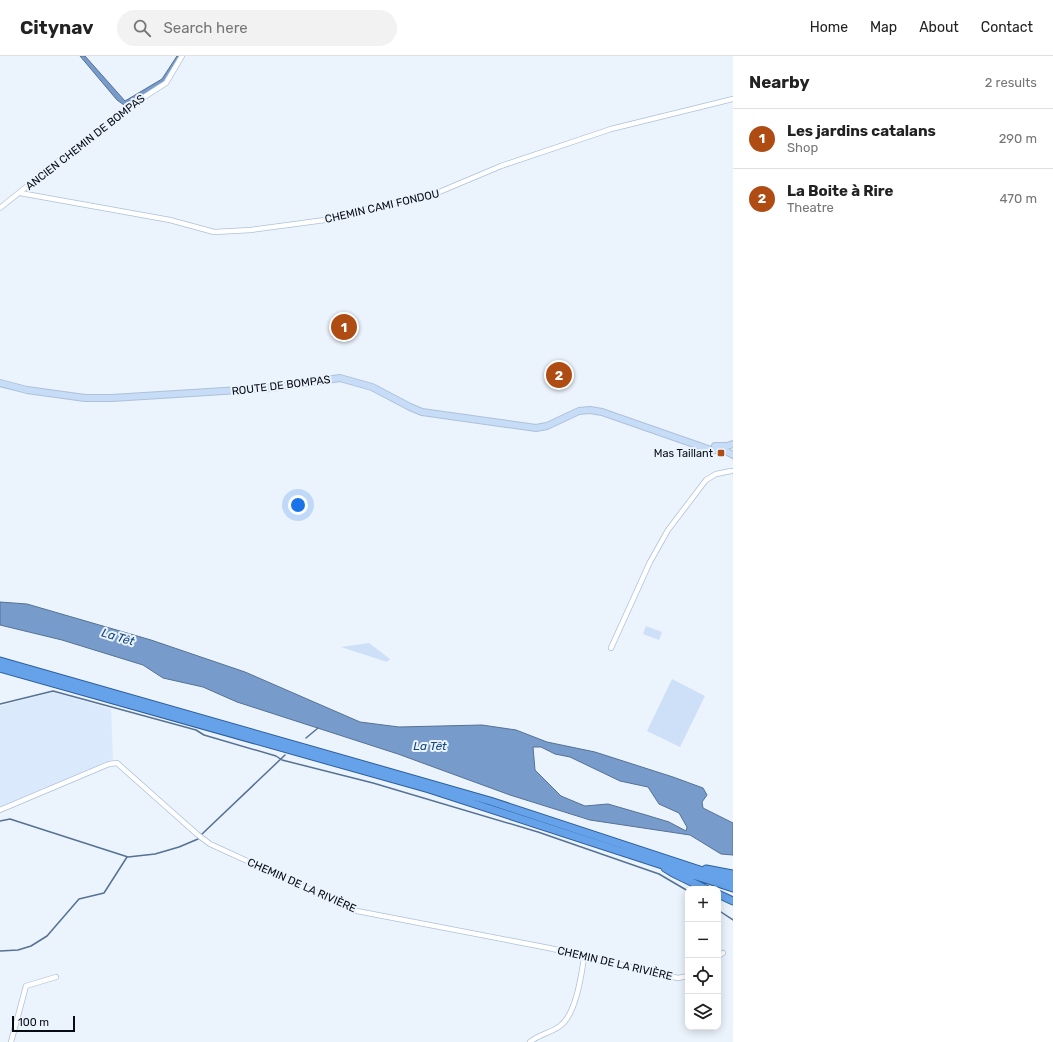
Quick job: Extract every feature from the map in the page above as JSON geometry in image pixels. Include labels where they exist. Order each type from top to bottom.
[{"type":"highway","points":[[0,661],[445,788],[733,881]]},
{"type":"highway","points":[[0,668],[429,789],[733,888]]},
{"type":"highway","points":[[660,864],[673,873],[700,886]]},
{"type":"highway","points":[[678,864],[733,874]]},
{"type":"highway","points":[[721,895],[733,901]]},
{"type":"main road","name":"ROUTE DE BOMPAS","points":[[0,383],[27,390],[84,398],[112,398],[271,388],[331,378],[340,378],[372,387],[422,412],[536,428],[579,411],[590,410],[602,412],[691,443]]},
{"type":"main road","points":[[691,443],[718,446],[733,445],[733,455],[724,450],[711,450],[691,443]]},
{"type":"street","name":"ANCIEN CHEMIN DE BOMPAS","points":[[0,208],[71,151],[96,135],[124,110],[166,83],[182,56]]},
{"type":"street","name":"CHEMIN CAMI FONDOU","points":[[20,193],[170,220],[214,232],[251,230],[325,220],[357,211],[432,195],[501,166],[611,129],[733,99]]},
{"type":"street","points":[[612,648],[650,562],[668,530],[706,480],[716,474],[732,469]]},
{"type":"street","name":"CHEMIN DE LA RIVIÈRE","points":[[0,810],[109,764],[117,763],[210,844],[357,911],[542,947],[584,958],[678,978],[685,977]]},
{"type":"street","points":[[530,1042],[534,1038],[559,1027],[565,1021],[572,1008],[577,992],[584,958]]},
{"type":"street","points":[[11,1042],[26,986],[56,978]]},
{"type":"shaded area","points":[[646,626],[662,632],[659,640],[643,634]]},
{"type":"shaded area","points":[[369,643],[390,659],[387,662],[341,647]]},
{"type":"shaded area","points":[[672,679],[705,696],[680,747],[647,731]]},
{"type":"shaded area","points":[[53,692],[111,709],[113,759],[0,808],[0,706]]},
{"type":"water","points":[[80,56],[85,56],[125,101],[162,79],[177,56],[181,56],[165,82],[129,105],[124,105],[117,100]]},
{"type":"water","name":"La Têt","points":[[0,602],[27,604],[151,640],[245,672],[360,722],[399,727],[482,725],[516,730],[547,742],[595,752],[703,788],[707,795],[702,802],[703,808],[733,823],[733,855],[721,854],[690,835],[590,820],[510,795],[398,754],[237,702],[203,687],[163,678],[143,665],[62,640],[0,625]],"holes":[[[533,747],[541,747],[555,754],[570,757],[620,781],[648,787],[659,804],[679,813],[687,827],[686,831],[669,822],[608,804],[585,806],[561,796],[535,770]]]},
{"type":"waterway","points":[[0,704],[53,691],[196,730],[204,735],[276,756],[282,760],[373,783],[538,832],[659,874],[685,889]]},
{"type":"waterway","points":[[306,738],[318,728]]},
{"type":"waterway","points":[[201,835],[285,755]]},
{"type":"waterway","points":[[0,821],[10,819],[128,857],[155,854],[179,847],[198,839]]},
{"type":"waterway","points":[[0,951],[18,950],[31,946],[47,936],[79,899],[104,893],[127,857]]},
{"type":"waterway","points":[[721,912],[733,920]]},
{"type":"place","name":"Les jardins catalans","points":[[344,327]]},
{"type":"place","name":"La Boite à Rire","points":[[559,375]]},
{"type":"place","name":"Mas Taillant","points":[[721,453]]}]
